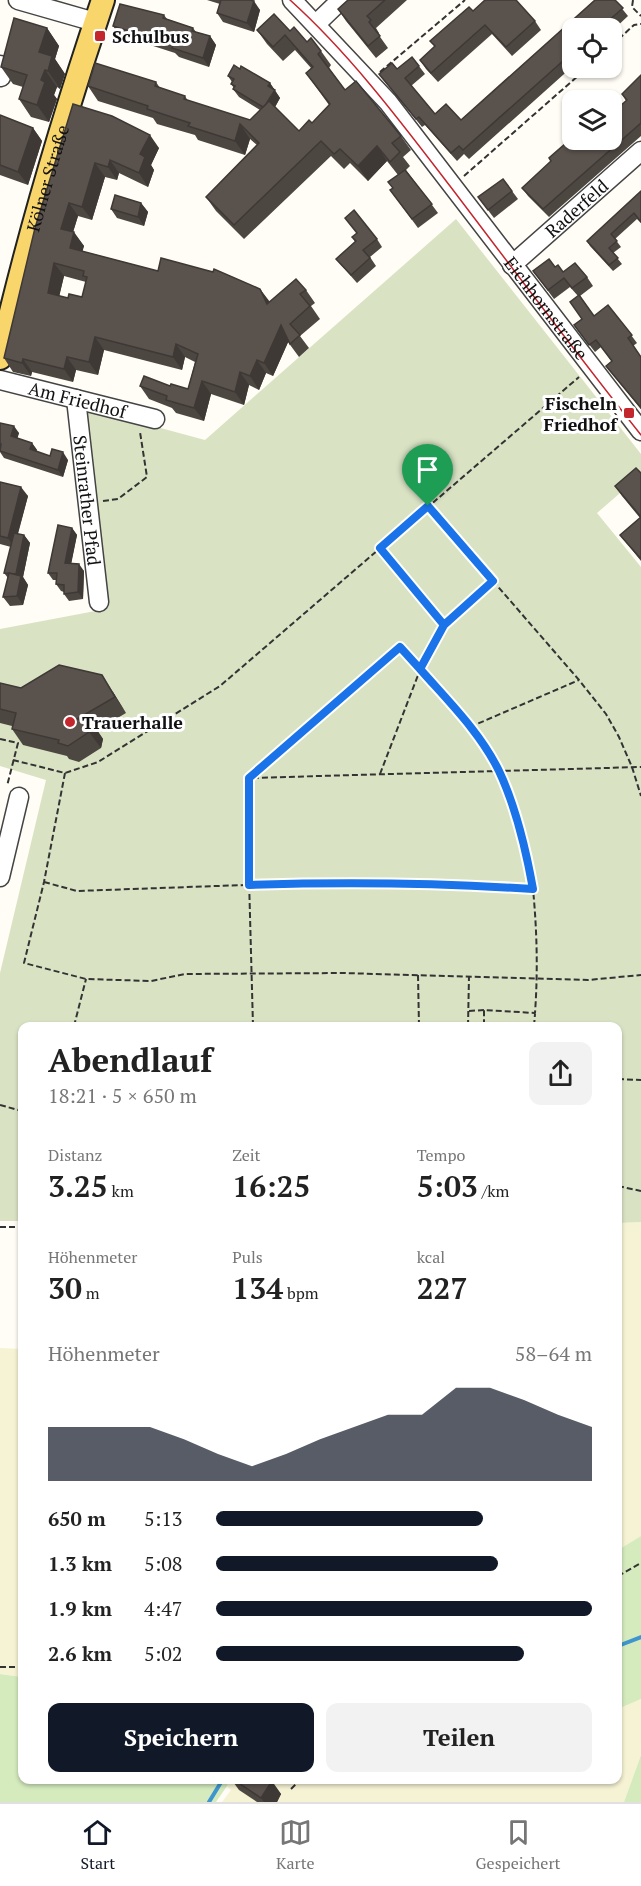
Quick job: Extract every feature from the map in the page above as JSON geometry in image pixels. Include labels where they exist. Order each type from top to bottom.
[{"type":"main road","name":"Kölner Straße","points":[[0,355],[39,199],[103,0]]},
{"type":"street","points":[[18,0],[95,22]]},
{"type":"street","name":"Eichhornstraße","points":[[292,0],[369,81],[453,186],[641,431]]},
{"type":"street","points":[[316,24],[341,0]]},
{"type":"street","name":"Raderfeld","points":[[512,265],[641,151]]},
{"type":"street","name":"Am Friedhof","points":[[0,380],[155,419]]},
{"type":"street","name":"Steinrather Pfad","points":[[76,399],[99,602]]},
{"type":"street","points":[[0,877],[13,792]]},
{"type":"path","points":[[369,81],[465,0]]},
{"type":"path","points":[[633,0],[632,7],[641,16]]},
{"type":"path","points":[[622,36],[634,25],[641,24]]},
{"type":"path","points":[[453,186],[576,78]]},
{"type":"path","points":[[13,760],[65,773],[98,762],[220,686],[591,368]]},
{"type":"path","points":[[88,502],[118,499],[147,477],[137,415]]},
{"type":"path","points":[[428,506],[606,714],[632,767],[641,796]]},
{"type":"path","points":[[380,548],[444,625]]},
{"type":"path","points":[[380,774],[420,669],[444,625],[493,581]]},
{"type":"path","points":[[253,1022],[249,778],[400,647],[470,727],[499,771],[527,856],[533,889],[537,928],[538,979],[534,1022]]},
{"type":"path","points":[[470,727],[579,680]]},
{"type":"path","points":[[0,739],[18,743],[13,760],[13,792]]},
{"type":"path","points":[[249,778],[641,767]]},
{"type":"path","points":[[65,773],[44,882],[24,963],[86,979],[151,981],[185,974],[418,975],[588,980],[641,975]]},
{"type":"path","points":[[44,882],[77,891],[328,882],[533,889]]},
{"type":"path","points":[[418,975],[419,1022]]},
{"type":"path","points":[[468,1022],[469,976]]},
{"type":"path","points":[[75,1022],[86,979]]},
{"type":"path","points":[[484,1010],[484,1022]]},
{"type":"path","points":[[468,1011],[535,1013]]},
{"type":"path","points":[[622,1079],[641,1080]]},
{"type":"path","points":[[0,1105],[18,1110]]},
{"type":"path","points":[[622,1187],[641,1191]]},
{"type":"path","points":[[0,1227],[18,1227]]},
{"type":"path","points":[[622,1574],[641,1563]]},
{"type":"path","points":[[0,1667],[18,1667]]},
{"type":"path","points":[[291,1788],[295,1784]]},
{"type":"shaded area","points":[[641,1222],[641,1536],[622,1548],[622,1223]]},
{"type":"shaded area","points":[[0,1348],[18,1349],[18,1676],[0,1674]]},
{"type":"shaded area","points":[[641,1699],[641,1755],[624,1802],[222,1802],[231,1790],[228,1784],[622,1784],[622,1707]]},
{"type":"green space","points":[[456,219],[641,454],[641,475],[597,513],[641,567],[641,1222],[622,1223],[622,1022],[18,1022],[18,1221],[0,1221],[0,973],[46,780],[0,766],[0,629],[106,609],[83,407],[205,440]]},
{"type":"green space","points":[[641,1536],[641,1699],[622,1707],[622,1548]]},
{"type":"green space","points":[[0,1674],[18,1676],[18,1784],[228,1784],[216,1802],[0,1802]]},
{"type":"green space","points":[[641,1755],[641,1802],[624,1802]]},
{"type":"building","points":[[221,0],[254,1],[247,23],[217,13]]},
{"type":"building","points":[[348,0],[385,0],[367,16],[380,36],[368,46],[338,9]]},
{"type":"building","points":[[485,0],[516,0],[535,21],[506,47],[485,25],[431,73],[420,60],[435,46],[430,41],[469,7],[473,11]]},
{"type":"building","points":[[595,0],[615,0],[623,8],[612,18],[575,18]]},
{"type":"building","points":[[120,4],[164,15],[163,18],[210,36],[203,58],[172,48],[173,45],[113,26]]},
{"type":"building","points":[[274,14],[290,31],[294,27],[307,42],[311,38],[321,51],[318,54],[345,90],[356,81],[401,136],[392,143],[400,152],[390,162],[377,146],[358,166],[340,149],[334,154],[321,141],[234,225],[206,197],[259,143],[240,124],[235,141],[188,126],[190,123],[147,109],[148,106],[88,86],[95,63],[156,82],[155,86],[185,96],[184,99],[250,120],[269,101],[299,131],[309,120],[312,123],[330,104],[306,73],[313,67],[285,35],[273,47],[257,30]]},
{"type":"building","points":[[14,18],[47,28],[39,52],[52,56],[48,71],[45,70],[41,80],[45,82],[37,105],[19,99],[27,75],[1,67]]},
{"type":"building","points":[[562,30],[562,62],[463,150],[459,146],[451,153],[419,117],[416,119],[379,74],[392,63],[397,69],[412,57],[419,66],[405,78],[435,114],[446,104],[461,120]]},
{"type":"building","points":[[234,65],[240,69],[241,66],[270,83],[268,86],[275,90],[263,107],[233,89],[235,86],[231,84],[234,79],[228,76]]},
{"type":"building","points":[[641,75],[641,123],[622,140],[622,104],[627,100],[622,94]]},
{"type":"building","points":[[73,104],[112,116],[150,135],[140,154],[145,157],[139,173],[110,160],[108,167],[95,163],[82,207],[69,203],[61,229],[74,232],[70,248],[158,271],[161,258],[213,272],[214,269],[260,289],[267,304],[296,279],[306,290],[300,294],[310,306],[290,324],[300,335],[290,344],[281,325],[264,363],[257,360],[250,376],[240,372],[235,392],[202,381],[194,408],[166,400],[167,396],[140,386],[144,376],[170,386],[171,384],[188,389],[198,354],[176,344],[173,357],[95,337],[89,362],[67,357],[64,369],[23,359],[22,363],[4,358],[35,228]],"holes":[[[54,263],[84,271],[83,276],[87,277],[82,297],[69,294],[68,298],[48,293]]]},
{"type":"building","points":[[0,115],[33,128],[18,172],[0,165]]},
{"type":"building","points":[[562,147],[562,150],[610,150],[543,209],[522,188],[551,161],[549,158]]},
{"type":"building","points":[[405,170],[432,204],[412,219],[390,190],[393,188],[388,182]]},
{"type":"building","points":[[503,179],[512,191],[488,210],[478,197]]},
{"type":"building","points":[[641,191],[641,222],[634,213],[611,234],[617,241],[609,248],[618,258],[609,265],[587,241]]},
{"type":"building","points":[[115,195],[141,203],[138,217],[111,209]]},
{"type":"building","points":[[354,210],[377,239],[363,250],[370,258],[351,275],[336,259],[356,241],[352,237],[357,233],[345,218]]},
{"type":"building","points":[[549,259],[563,272],[575,263],[587,277],[572,288],[564,278],[548,290],[533,271]]},
{"type":"building","points":[[579,295],[594,316],[608,305],[632,335],[628,338],[641,357],[641,408],[606,366],[612,361],[596,340],[589,345],[574,325],[582,319],[570,302]]},
{"type":"building","points":[[0,423],[14,426],[11,436],[32,443],[30,449],[50,456],[52,449],[63,452],[58,470],[0,451]]},
{"type":"building","points":[[636,468],[641,473],[641,517],[615,486]]},
{"type":"building","points":[[0,482],[21,487],[8,538],[0,536]]},
{"type":"building","points":[[641,517],[641,559],[620,535]]},
{"type":"building","points":[[58,525],[72,528],[65,563],[79,564],[78,592],[64,594],[64,585],[56,584],[57,573],[48,573]]},
{"type":"building","points":[[14,533],[24,535],[16,574],[4,573]]},
{"type":"building","points":[[9,573],[21,576],[17,596],[3,597]]},
{"type":"building","points":[[59,665],[102,675],[115,697],[77,719],[92,723],[89,732],[68,746],[58,743],[59,740],[12,729],[16,713],[0,709],[0,683],[21,688]]},
{"type":"building","points":[[240,1784],[270,1784],[261,1798]]},
{"type":"waterway","points":[[622,1644],[641,1637]]},
{"type":"waterway","points":[[209,1802],[220,1784]]},
{"type":"tram line","points":[[290,0],[333,43],[394,113],[641,435]]},
{"type":"place","name":"Schulbus","points":[[100,36]]},
{"type":"place","name":"Fischeln Friedhof","points":[[629,413]]},
{"type":"place","name":"Trauerhalle","points":[[70,722]]},
{"type":"route","points":[[428,506],[380,548],[444,625],[420,669],[400,647],[249,778],[249,885],[328,882],[533,889],[527,856],[499,771],[470,727],[420,669],[444,625],[493,581],[428,506]]}]
